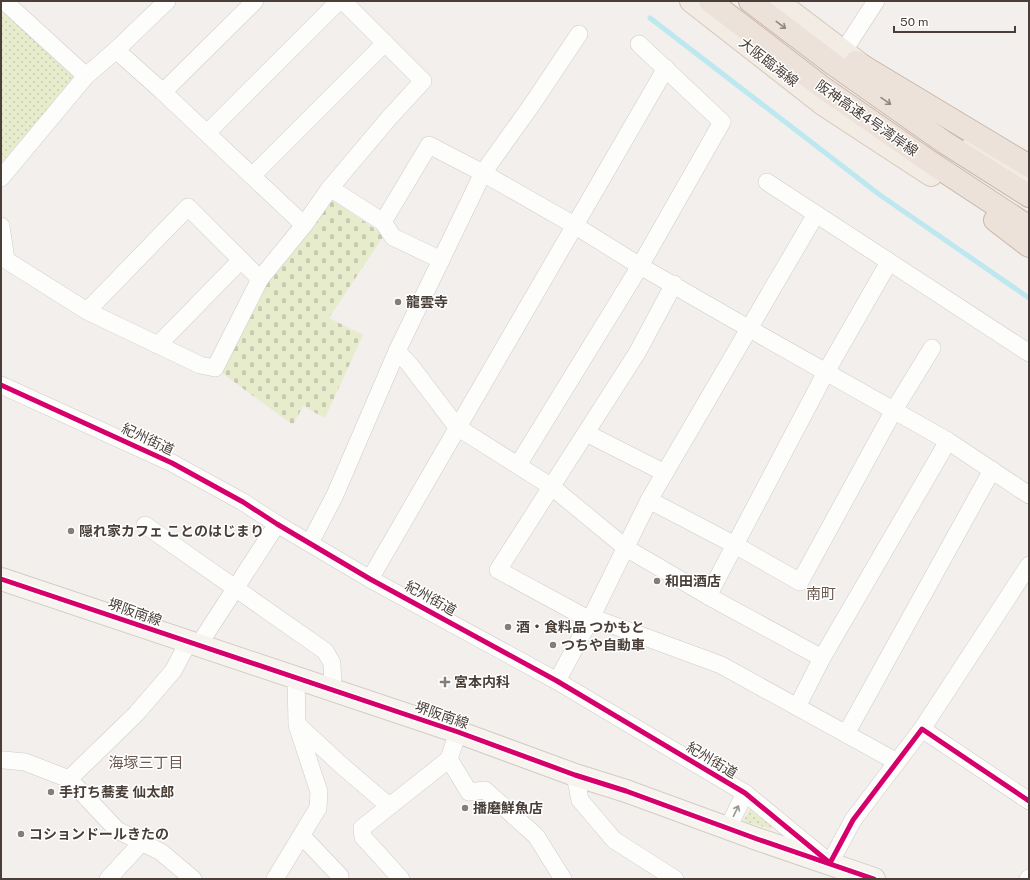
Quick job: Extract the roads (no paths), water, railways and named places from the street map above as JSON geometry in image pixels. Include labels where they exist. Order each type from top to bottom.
[{"type":"highway","name":"阪神高速4号湾岸線","points":[[710,1],[822,87],[933,164],[1029,227]]},
{"type":"highway","name":"阪神高速4号湾岸線","points":[[750,1],[852,78],[944,142],[1029,196]]},
{"type":"highway","points":[[850,57],[1029,166]]},
{"type":"highway","points":[[975,204],[1029,246]]},
{"type":"main road","name":"大阪臨海線","points":[[691,1],[824,104],[1029,240]]},
{"type":"main road","points":[[777,1],[850,57],[963,138],[1029,180]]},
{"type":"main road","name":"堺阪南線","points":[[1,579],[296,678],[333,692],[458,732],[575,775],[626,791],[874,879]]},
{"type":"street","points":[[4,1],[86,76]]},
{"type":"street","points":[[1,178],[86,76],[116,50],[167,1]]},
{"type":"street","points":[[163,92],[255,1]]},
{"type":"street","points":[[207,133],[339,1]]},
{"type":"street","points":[[1,226],[3,265],[87,311],[200,365],[215,368],[260,279],[304,225],[330,188],[389,118],[423,81],[343,1]]},
{"type":"street","points":[[850,57],[876,1]]},
{"type":"street","points":[[310,543],[335,495],[397,351],[483,172],[533,103],[579,34]]},
{"type":"street","points":[[252,176],[384,43]]},
{"type":"street","points":[[518,465],[640,266],[722,122],[639,44]]},
{"type":"street","points":[[116,50],[163,92],[304,225]]},
{"type":"street","points":[[370,579],[666,68]]},
{"type":"street","points":[[383,222],[429,144],[483,172],[574,225],[640,266],[948,441],[1029,495]]},
{"type":"street","points":[[767,182],[1029,353]]},
{"type":"street","points":[[330,188],[383,222],[393,237],[440,260]]},
{"type":"street","points":[[87,311],[188,207],[260,279]]},
{"type":"street","points":[[557,681],[590,620],[648,500],[816,214]]},
{"type":"street","points":[[158,345],[241,260]]},
{"type":"street","points":[[708,596],[826,372],[890,262]]},
{"type":"street","points":[[674,284],[637,353],[498,570],[590,620],[599,620],[721,665],[897,762]]},
{"type":"street","points":[[648,500],[800,582],[894,410],[932,348]]},
{"type":"street","points":[[397,351],[410,365],[457,427],[552,487],[626,548],[708,596],[822,658]]},
{"type":"street","name":"紀州街道","points":[[1,385],[172,463],[242,502],[370,579],[557,681],[745,793],[830,863]]},
{"type":"street","points":[[586,433],[664,473]]},
{"type":"street","points":[[797,707],[822,658],[948,441]]},
{"type":"street","points":[[846,734],[992,470]]},
{"type":"street","points":[[69,779],[136,714],[173,671],[236,588],[277,524]]},
{"type":"street","points":[[144,525],[325,651],[332,663],[333,692]]},
{"type":"street","points":[[830,863],[853,820],[922,729],[1029,565]]},
{"type":"street","points":[[275,879],[318,808],[319,792],[297,725],[296,678]]},
{"type":"street","points":[[297,725],[389,806]]},
{"type":"street","points":[[922,729],[1029,801]]},
{"type":"street","points":[[401,879],[363,837],[362,828],[449,759],[458,732]]},
{"type":"street","points":[[449,759],[469,792],[486,790],[536,836],[563,879]]},
{"type":"street","points":[[4,760],[25,762],[69,779],[117,830],[161,852],[193,879]]},
{"type":"street","points":[[575,775],[580,800],[614,840],[675,879]]},
{"type":"street","points":[[728,828],[745,793]]},
{"type":"street","points":[[302,836],[340,876],[339,879]]},
{"type":"street","points":[[108,879],[142,842]]},
{"type":"waterway","points":[[650,18],[880,195],[1029,298]]},
{"type":"place","name":"龍雲寺","points":[[398,302]]},
{"type":"place","name":"隠れ家カフェ ことのはじまり","points":[[71,531]]},
{"type":"place","name":"和田酒店","points":[[657,581]]},
{"type":"place","name":"酒・食料品 つかもと","points":[[508,627]]},
{"type":"place","name":"つちや自動車","points":[[553,645]]},
{"type":"place","name":"宮本内科","points":[[445,682]]},
{"type":"place","name":"手打ち蕎麦 仙太郎","points":[[51,792]]},
{"type":"place","name":"播磨鮮魚店","points":[[465,808]]},
{"type":"place","name":"コションドールきたの","points":[[21,834]]},
{"type":"district","name":"南町","points":[[821,593]]},
{"type":"district","name":"海塚三丁目","points":[[146,762]]}]
